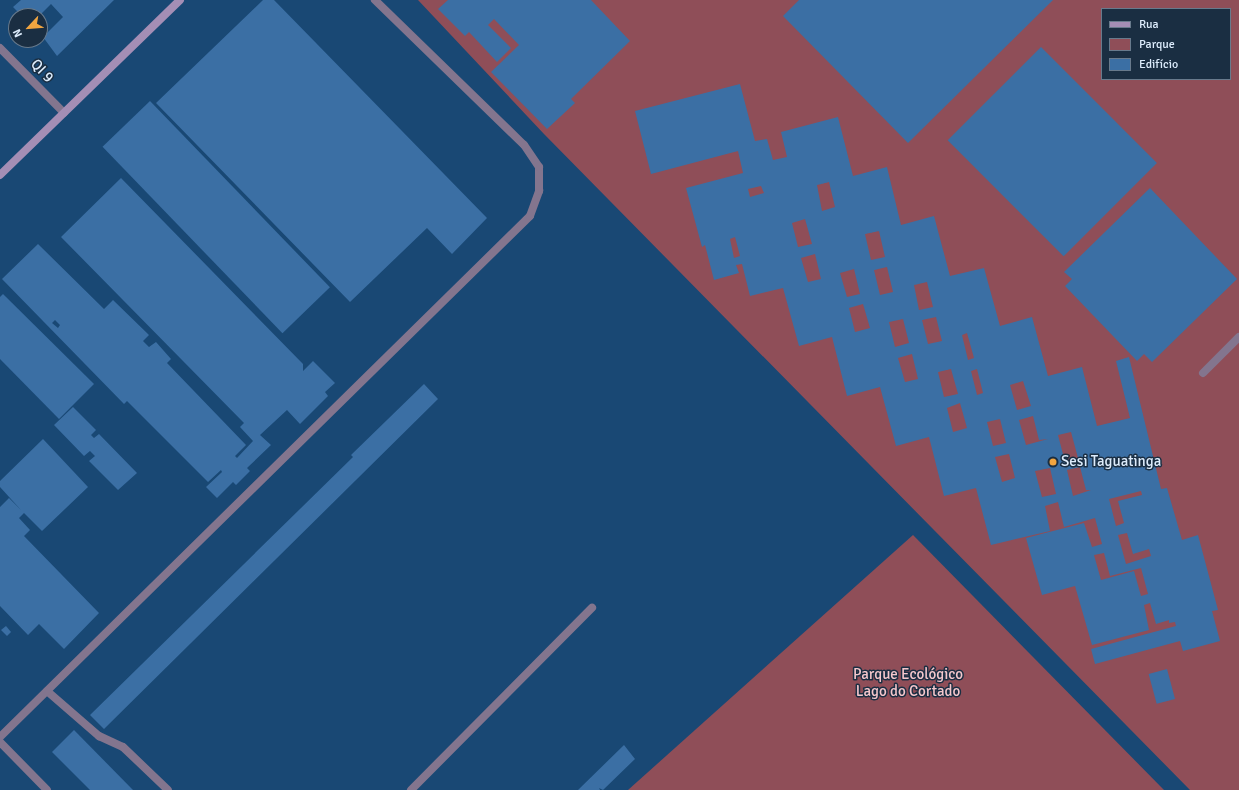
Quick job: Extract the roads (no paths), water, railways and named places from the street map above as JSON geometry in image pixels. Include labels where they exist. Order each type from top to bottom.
[{"type":"street","points":[[0,175],[180,0]]},
{"type":"street","points":[[0,737],[530,216],[538,191],[539,167],[524,145],[375,0]]},
{"type":"street","name":"QI 9","points":[[0,48],[64,113]]},
{"type":"street","points":[[1202,373],[1239,337]]},
{"type":"street","points":[[411,790],[592,608]]},
{"type":"street","points":[[47,691],[99,736],[123,747],[168,790]]},
{"type":"street","points":[[0,742],[47,790]]},
{"type":"place","name":"Sesi Taguatinga","points":[[1053,462]]},
{"type":"park label","name":"Parque Ecológico Lago do Cortado","points":[[908,682]]}]
